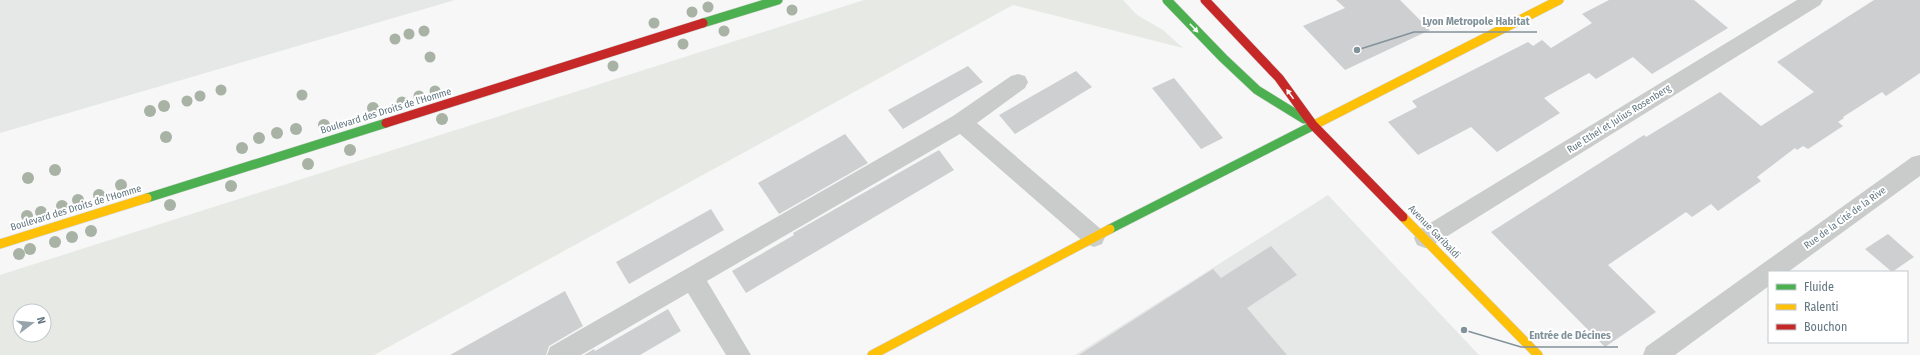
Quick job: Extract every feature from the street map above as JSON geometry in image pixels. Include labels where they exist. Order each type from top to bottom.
[{"type":"main road","name":"Boulevard des Droits de l'Homme","points":[[0,244],[778,0]]},
{"type":"main road","name":"Avenue Garibaldi","points":[[1167,0],[1223,58],[1257,90],[1313,125]]},
{"type":"main road","name":"Avenue Garibaldi","points":[[1205,0],[1279,78],[1313,125],[1538,355]]},
{"type":"main road","points":[[872,355],[1094,237],[1558,0]]},
{"type":"street","name":"Rue Ethel et Julius Rosenberg","points":[[1425,238],[1813,0]]},
{"type":"street","points":[[559,355],[962,122],[1018,82]]},
{"type":"street","points":[[962,122],[1094,237]]},
{"type":"street","name":"Rue de la Cité de la Rive","points":[[1771,271],[1920,164]]},
{"type":"street","name":"Rue de la Cité de la Rive","points":[[1655,355],[1768,273]]},
{"type":"street","points":[[692,278],[739,355]]},
{"type":"shaded area","points":[[0,0],[455,0],[0,133]]},
{"type":"shaded area","points":[[864,0],[1123,0],[1137,15],[1163,30],[1183,48],[1013,5],[374,355],[0,355],[0,275]]},
{"type":"shaded area","points":[[1328,195],[1479,355],[1075,355]]},
{"type":"building","points":[[1336,0],[1400,0],[1430,30],[1345,70],[1303,26],[1345,8]]},
{"type":"building","points":[[1609,0],[1694,0],[1728,28],[1652,74],[1633,57],[1596,79],[1589,73],[1544,98],[1560,113],[1497,152],[1471,127],[1418,155],[1388,122],[1417,107],[1412,101],[1528,42],[1533,46],[1542,40],[1551,48],[1592,23],[1582,14]]},
{"type":"building","points":[[1874,0],[1920,0],[1920,73],[1886,96],[1882,92],[1843,117],[1844,118],[1838,122],[1843,126],[1808,149],[1803,146],[1797,150],[1795,148],[1757,177],[1761,181],[1718,211],[1711,204],[1692,217],[1686,212],[1608,265],[1656,312],[1605,347],[1491,232],[1644,135],[1646,137],[1720,92],[1761,126],[1814,92],[1777,62]]},
{"type":"building","points":[[968,66],[983,82],[903,129],[888,110]]},
{"type":"building","points":[[1076,71],[1092,87],[1015,134],[999,115]]},
{"type":"building","points":[[1174,78],[1223,138],[1201,149],[1152,88]]},
{"type":"building","points":[[845,134],[868,163],[779,214],[758,183]]},
{"type":"building","points":[[939,150],[954,170],[746,293],[732,271],[794,235],[793,233]]},
{"type":"building","points":[[711,209],[724,230],[629,284],[616,262]]},
{"type":"building","points":[[1888,234],[1914,257],[1893,271],[1891,271],[1865,249]]},
{"type":"building","points":[[1271,246],[1297,275],[1247,308],[1287,355],[1079,355],[1213,269],[1221,278]]},
{"type":"building","points":[[565,291],[583,326],[549,346],[546,355],[450,355]]},
{"type":"building","points":[[668,309],[681,331],[640,355],[584,355],[594,349],[595,351]]},
{"type":"traffic: fast","points":[[703,23],[778,0]]},
{"type":"traffic: fast","points":[[1167,0],[1223,58],[1257,90],[1304,119]]},
{"type":"traffic: fast","points":[[147,198],[386,123]]},
{"type":"traffic: fast","points":[[1110,229],[1316,124]]},
{"type":"traffic: slow","points":[[1316,124],[1559,0]]},
{"type":"traffic: slow","points":[[0,244],[147,198]]},
{"type":"traffic: slow","points":[[1403,217],[1538,355]]},
{"type":"traffic: slow","points":[[872,355],[1110,229]]},
{"type":"traffic: jam","points":[[1205,0],[1279,78],[1313,125],[1403,217]]},
{"type":"traffic: jam","points":[[386,123],[703,23]]},
{"type":"place","name":"Lyon Metropole Habitat","points":[[1357,50]]},
{"type":"place","name":"Entrée de Décines","points":[[1464,330]]}]
